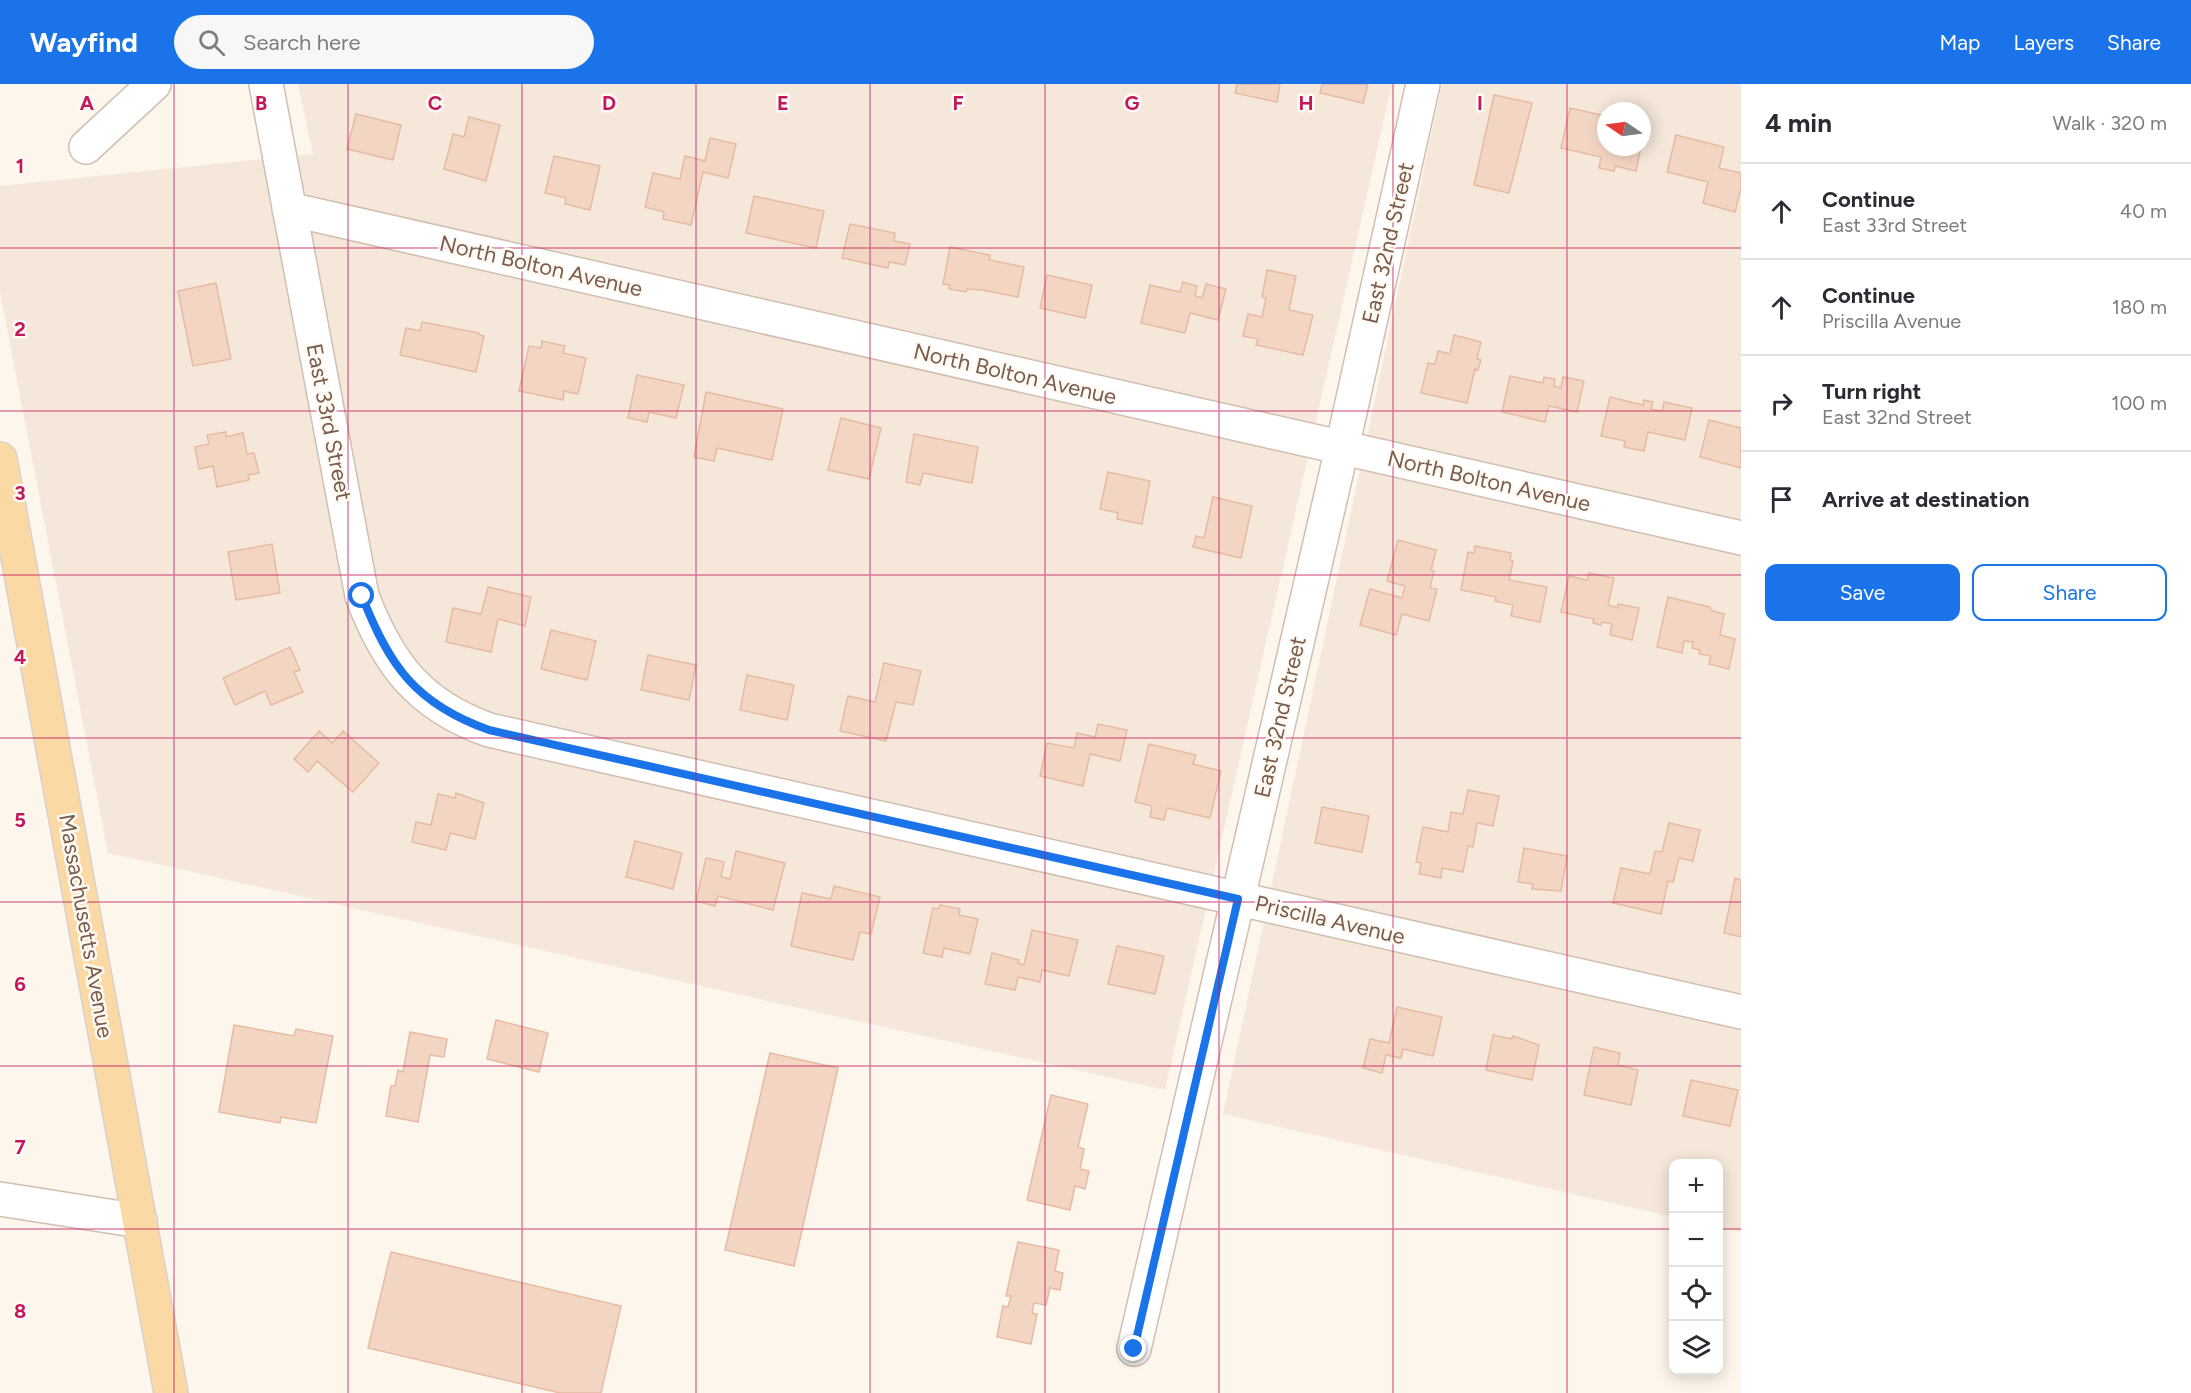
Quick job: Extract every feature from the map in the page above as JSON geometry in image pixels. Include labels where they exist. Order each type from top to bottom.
[{"type":"main road","name":"Massachusetts Avenue","points":[[0,459],[171,1393]]},
{"type":"street","points":[[86,147],[154,84]]},
{"type":"street","name":"East 33rd Street","points":[[266,84],[362,596],[381,642],[403,674],[427,698],[464,721]]},
{"type":"street","name":"East 32nd Street","points":[[1134,1349],[1342,448],[1423,84]]},
{"type":"street","name":"North Bolton Avenue","points":[[289,208],[1741,538]]},
{"type":"street","name":"Priscilla Avenue","points":[[464,721],[489,730],[1741,1012]]},
{"type":"street","points":[[0,1199],[140,1221]]},
{"type":"shaded area","points":[[298,84],[1392,84],[1165,1090],[108,853],[0,292],[0,186],[313,154]]},
{"type":"shaded area","points":[[1442,84],[1741,84],[1741,1232],[1723,1228],[1723,1159],[1669,1159],[1669,1216],[1223,1114]]},
{"type":"building","points":[[1237,84],[1280,84],[1277,102],[1235,93]]},
{"type":"building","points":[[1322,84],[1368,84],[1363,103],[1320,93]]},
{"type":"building","points":[[1494,95],[1532,103],[1509,193],[1474,185]]},
{"type":"building","points":[[1570,108],[1597,114],[1597,156],[1639,156],[1636,171],[1615,166],[1614,171],[1599,168],[1601,157],[1561,148]]},
{"type":"building","points":[[356,114],[401,125],[393,160],[347,149]]},
{"type":"building","points":[[469,117],[500,125],[486,181],[444,169],[453,134],[464,137]]},
{"type":"building","points":[[1676,135],[1724,147],[1719,168],[1741,173],[1741,188],[1735,212],[1703,203],[1708,182],[1667,172]]},
{"type":"building","points":[[710,138],[736,144],[728,178],[703,172],[691,225],[663,219],[664,212],[645,207],[653,173],[680,179],[685,156],[705,161]]},
{"type":"building","points":[[554,156],[600,166],[590,210],[565,204],[566,198],[545,193]]},
{"type":"building","points":[[754,196],[824,211],[816,248],[746,233]]},
{"type":"building","points":[[850,224],[895,233],[894,241],[910,244],[905,265],[889,262],[888,268],[842,258]]},
{"type":"building","points":[[950,247],[990,255],[989,260],[1024,267],[1018,297],[982,290],[967,289],[966,292],[949,289],[950,285],[943,284]]},
{"type":"building","points":[[1267,270],[1296,276],[1289,310],[1313,315],[1303,355],[1256,345],[1258,339],[1243,336],[1248,314],[1262,317],[1266,298],[1262,297]]},
{"type":"building","points":[[1047,275],[1092,285],[1085,318],[1040,308]]},
{"type":"building","points":[[1183,282],[1197,286],[1195,296],[1202,298],[1206,284],[1226,289],[1218,320],[1190,313],[1185,333],[1141,323],[1150,285],[1180,292]]},
{"type":"building","points":[[216,283],[231,359],[193,366],[178,291]]},
{"type":"building","points":[[422,322],[479,333],[484,336],[476,372],[400,355],[406,328],[420,331]]},
{"type":"building","points":[[1454,335],[1481,342],[1477,359],[1481,360],[1478,370],[1475,369],[1467,403],[1421,393],[1428,363],[1435,364],[1438,351],[1450,354]]},
{"type":"building","points":[[542,341],[565,346],[563,353],[586,358],[578,394],[564,391],[563,400],[519,391],[529,346],[541,348]]},
{"type":"building","points":[[637,375],[684,385],[676,418],[649,412],[647,422],[628,418]]},
{"type":"building","points":[[1510,376],[1543,383],[1544,377],[1555,379],[1554,386],[1561,388],[1563,377],[1584,381],[1577,412],[1549,406],[1545,422],[1502,412]]},
{"type":"building","points":[[706,392],[783,409],[772,460],[717,448],[714,461],[694,457]]},
{"type":"building","points":[[1610,397],[1643,405],[1644,400],[1653,402],[1651,409],[1662,411],[1664,402],[1692,408],[1685,440],[1648,432],[1644,451],[1624,447],[1625,441],[1601,436]]},
{"type":"building","points":[[841,418],[881,428],[869,479],[828,470]]},
{"type":"building","points":[[1709,420],[1741,428],[1741,468],[1700,457]]},
{"type":"building","points":[[226,432],[226,437],[243,433],[247,454],[254,453],[259,473],[248,475],[249,480],[217,487],[213,466],[199,469],[195,447],[209,444],[207,435]]},
{"type":"building","points":[[914,434],[978,447],[972,483],[923,473],[920,485],[906,482]]},
{"type":"building","points":[[1108,472],[1150,481],[1142,524],[1117,519],[1118,513],[1100,509]]},
{"type":"building","points":[[1213,497],[1252,506],[1241,558],[1193,547],[1196,536],[1204,538]]},
{"type":"building","points":[[1398,540],[1436,550],[1431,570],[1434,571],[1430,588],[1437,589],[1429,621],[1402,614],[1396,635],[1360,625],[1370,589],[1402,598],[1405,586],[1387,581]]},
{"type":"building","points":[[272,544],[280,593],[236,600],[228,552]]},
{"type":"building","points":[[1475,546],[1511,553],[1510,560],[1513,561],[1509,580],[1547,587],[1540,622],[1511,616],[1513,605],[1495,601],[1496,597],[1461,590],[1468,552],[1474,553]]},
{"type":"building","points":[[1589,573],[1614,578],[1608,605],[1618,608],[1618,604],[1639,608],[1632,640],[1610,635],[1612,624],[1602,622],[1601,625],[1593,623],[1594,619],[1561,612],[1569,576],[1587,580]]},
{"type":"building","points":[[488,587],[531,597],[525,626],[498,619],[491,652],[446,642],[453,608],[481,614]]},
{"type":"building","points":[[1668,597],[1710,607],[1710,610],[1724,614],[1720,635],[1735,639],[1729,669],[1709,664],[1711,656],[1699,654],[1700,650],[1692,648],[1693,642],[1684,641],[1682,653],[1657,647]]},
{"type":"building","points":[[551,630],[596,641],[587,680],[541,669]]},
{"type":"building","points":[[290,647],[300,670],[294,672],[303,692],[271,705],[265,691],[235,705],[223,678]]},
{"type":"building","points":[[648,655],[696,665],[689,700],[641,690]]},
{"type":"building","points":[[884,663],[921,671],[913,705],[896,702],[886,741],[840,731],[848,696],[875,702]]},
{"type":"building","points":[[747,675],[794,685],[787,720],[740,710]]},
{"type":"building","points":[[1098,724],[1127,730],[1120,761],[1090,754],[1083,786],[1040,776],[1047,743],[1074,748],[1077,733],[1095,737]]},
{"type":"building","points":[[319,731],[332,743],[343,731],[379,763],[353,792],[317,761],[308,772],[294,759]]},
{"type":"building","points":[[1149,744],[1196,755],[1193,764],[1221,771],[1210,818],[1167,808],[1164,820],[1150,817],[1152,806],[1135,802]]},
{"type":"building","points":[[1468,790],[1499,796],[1493,826],[1477,823],[1473,847],[1468,846],[1463,872],[1442,868],[1441,878],[1419,874],[1421,863],[1416,862],[1423,827],[1448,832],[1451,812],[1463,814]]},
{"type":"building","points":[[456,793],[484,803],[475,839],[450,833],[446,850],[412,842],[416,822],[431,825],[438,794],[455,798]]},
{"type":"building","points":[[1322,807],[1369,816],[1362,852],[1315,843]]},
{"type":"building","points":[[1669,823],[1700,830],[1693,861],[1679,858],[1673,882],[1668,881],[1661,914],[1613,903],[1621,868],[1650,874],[1655,851],[1662,852]]},
{"type":"building","points":[[635,841],[682,853],[673,889],[626,877]]},
{"type":"building","points":[[1524,848],[1567,856],[1561,891],[1532,889],[1533,884],[1518,882]]},
{"type":"building","points":[[736,851],[785,863],[773,910],[718,896],[715,906],[696,901],[706,858],[724,862],[721,877],[730,879]]},
{"type":"building","points":[[1735,878],[1741,880],[1741,937],[1724,933]]},
{"type":"building","points":[[834,886],[880,897],[871,934],[860,932],[853,960],[791,946],[802,893],[831,899]]},
{"type":"building","points":[[940,905],[960,909],[959,915],[978,919],[970,954],[944,948],[942,957],[923,953],[933,908],[939,909]]},
{"type":"building","points":[[1032,930],[1078,940],[1069,976],[1042,970],[1040,982],[1018,977],[1015,990],[985,984],[992,953],[1019,960],[1018,963],[1024,965]]},
{"type":"building","points":[[1117,946],[1164,956],[1155,994],[1108,984]]},
{"type":"building","points":[[1397,1007],[1442,1017],[1433,1056],[1403,1049],[1401,1058],[1386,1055],[1382,1073],[1363,1068],[1370,1039],[1389,1043]]},
{"type":"building","points":[[496,1020],[548,1033],[539,1072],[487,1059]]},
{"type":"building","points":[[234,1025],[294,1036],[296,1029],[333,1036],[316,1123],[281,1117],[280,1123],[219,1112]]},
{"type":"building","points":[[410,1032],[447,1039],[444,1057],[430,1055],[418,1122],[386,1116],[391,1086],[395,1086],[398,1070],[403,1072]]},
{"type":"building","points":[[1493,1035],[1512,1039],[1513,1036],[1539,1045],[1532,1080],[1486,1070]]},
{"type":"building","points":[[1594,1047],[1620,1053],[1618,1065],[1638,1070],[1631,1105],[1584,1095]]},
{"type":"building","points":[[770,1053],[838,1068],[794,1266],[725,1250]]},
{"type":"building","points":[[1691,1080],[1738,1090],[1730,1126],[1683,1116]]},
{"type":"building","points":[[1051,1095],[1088,1104],[1078,1147],[1084,1149],[1080,1169],[1089,1171],[1085,1189],[1075,1186],[1070,1210],[1027,1200]]},
{"type":"building","points":[[1018,1242],[1059,1250],[1055,1271],[1063,1273],[1060,1290],[1050,1288],[1046,1305],[1034,1303],[1032,1313],[1037,1314],[1031,1344],[997,1337],[1003,1306],[1008,1307],[1011,1296],[1006,1296]]},
{"type":"building","points":[[391,1252],[621,1306],[601,1393],[560,1393],[368,1348]]},
{"type":"route","points":[[362,596],[381,642],[403,674],[436,704],[464,721],[489,730],[1238,899],[1134,1349]]}]
